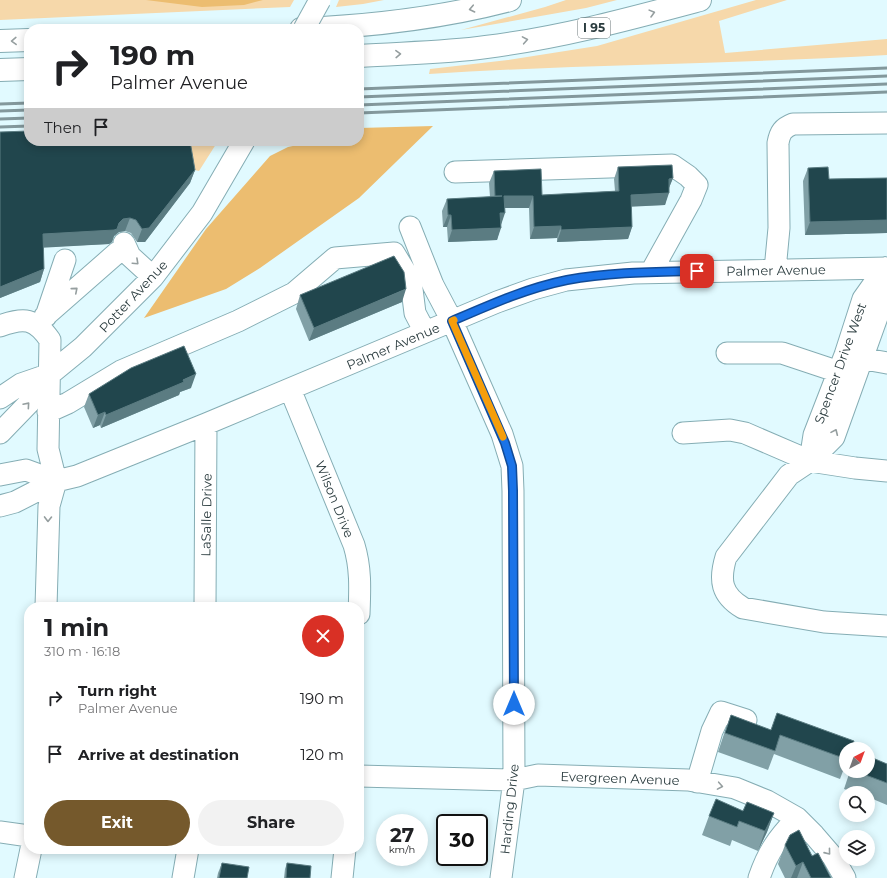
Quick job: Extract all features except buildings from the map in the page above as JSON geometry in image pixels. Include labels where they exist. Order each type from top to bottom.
[{"type":"highway","points":[[364,25],[444,15],[510,0]]},
{"type":"highway","name":"I 95","points":[[364,56],[422,53],[487,47],[595,28],[700,0]]},
{"type":"highway","points":[[0,41],[24,40]]},
{"type":"highway","points":[[0,70],[24,69]]},
{"type":"street","points":[[306,24],[320,0]]},
{"type":"street","points":[[776,270],[779,228],[778,143],[780,133],[786,127],[794,124],[887,123]]},
{"type":"street","name":"Potter Avenue","points":[[0,433],[29,403],[50,374],[84,347],[153,277],[202,212],[241,146]]},
{"type":"street","points":[[455,172],[672,165],[688,176],[697,186],[691,200],[651,272]]},
{"type":"street","name":"Harding Drive","points":[[410,227],[433,285],[452,321],[502,434],[512,466],[514,780],[501,878]]},
{"type":"street","points":[[0,326],[17,321],[44,322],[121,247],[153,277]]},
{"type":"street","points":[[48,412],[68,403],[121,371],[238,321],[294,293],[335,258],[394,253],[411,281],[415,313],[425,332]]},
{"type":"street","points":[[46,602],[49,506],[56,481],[48,449],[50,340],[44,322],[65,260]]},
{"type":"street","name":"Palmer Avenue","points":[[0,506],[15,502],[56,481],[77,476],[206,424],[496,302],[533,289],[566,280],[604,275],[651,272],[886,268]]},
{"type":"street","name":"Spencer Drive West","points":[[886,268],[886,292],[849,362],[834,437],[810,461],[789,475],[726,557],[722,569],[722,581],[725,592],[733,602],[743,608],[824,622],[887,626]]},
{"type":"street","points":[[727,353],[782,353],[849,362],[887,362]]},
{"type":"street","points":[[0,398],[21,384],[50,374]]},
{"type":"street","name":"Wilson Drive","points":[[290,389],[354,545],[359,567],[359,602]]},
{"type":"street","name":"LaSalle Drive","points":[[205,602],[206,424]]},
{"type":"street","points":[[683,433],[730,430],[745,433],[810,461],[887,471]]},
{"type":"street","points":[[0,475],[26,470],[56,481]]},
{"type":"street","points":[[697,782],[712,731],[721,712],[746,720]]},
{"type":"street","name":"Evergreen Avenue","points":[[364,776],[514,780],[538,775],[688,780],[735,788],[767,801],[796,818],[814,835],[833,857],[845,878]]},
{"type":"street","points":[[759,878],[774,844],[796,818]]},
{"type":"street","points":[[0,832],[24,835]]},
{"type":"street","points":[[25,878],[30,854]]},
{"type":"street","points":[[182,878],[187,854]]},
{"type":"street","points":[[342,878],[344,854]]},
{"type":"shaded area","points":[[0,0],[294,0],[290,7],[0,20]]},
{"type":"shaded area","points":[[146,0],[263,0],[244,5],[202,7]]},
{"type":"shaded area","points":[[339,0],[384,0],[336,7]]},
{"type":"shaded area","points":[[566,0],[617,0],[586,8],[461,30],[545,7]]},
{"type":"shaded area","points":[[756,0],[787,0],[719,21],[725,53],[887,39],[887,55],[544,68],[429,74],[430,69],[508,60],[597,46]]},
{"type":"shaded area","points":[[433,126],[359,198],[260,268],[226,289],[144,318],[206,229],[270,156],[293,146],[364,146],[364,128]]},
{"type":"shaded area","points":[[185,146],[215,146],[199,171],[190,169]]},
{"type":"railway","points":[[364,89],[887,68]]},
{"type":"railway","points":[[364,97],[887,76]]},
{"type":"railway","points":[[364,105],[887,84]]},
{"type":"railway","points":[[364,113],[887,92]]},
{"type":"railway","points":[[0,104],[24,103]]},
{"type":"railway","points":[[0,111],[24,110]]},
{"type":"railway","points":[[0,119],[24,118]]},
{"type":"railway","points":[[0,127],[24,126]]},
{"type":"slow traffic","points":[[454,320],[452,321],[503,437]]},
{"type":"route","points":[[514,704],[512,466],[502,434],[452,321],[496,302],[533,289],[566,280],[633,273],[697,271]]}]
